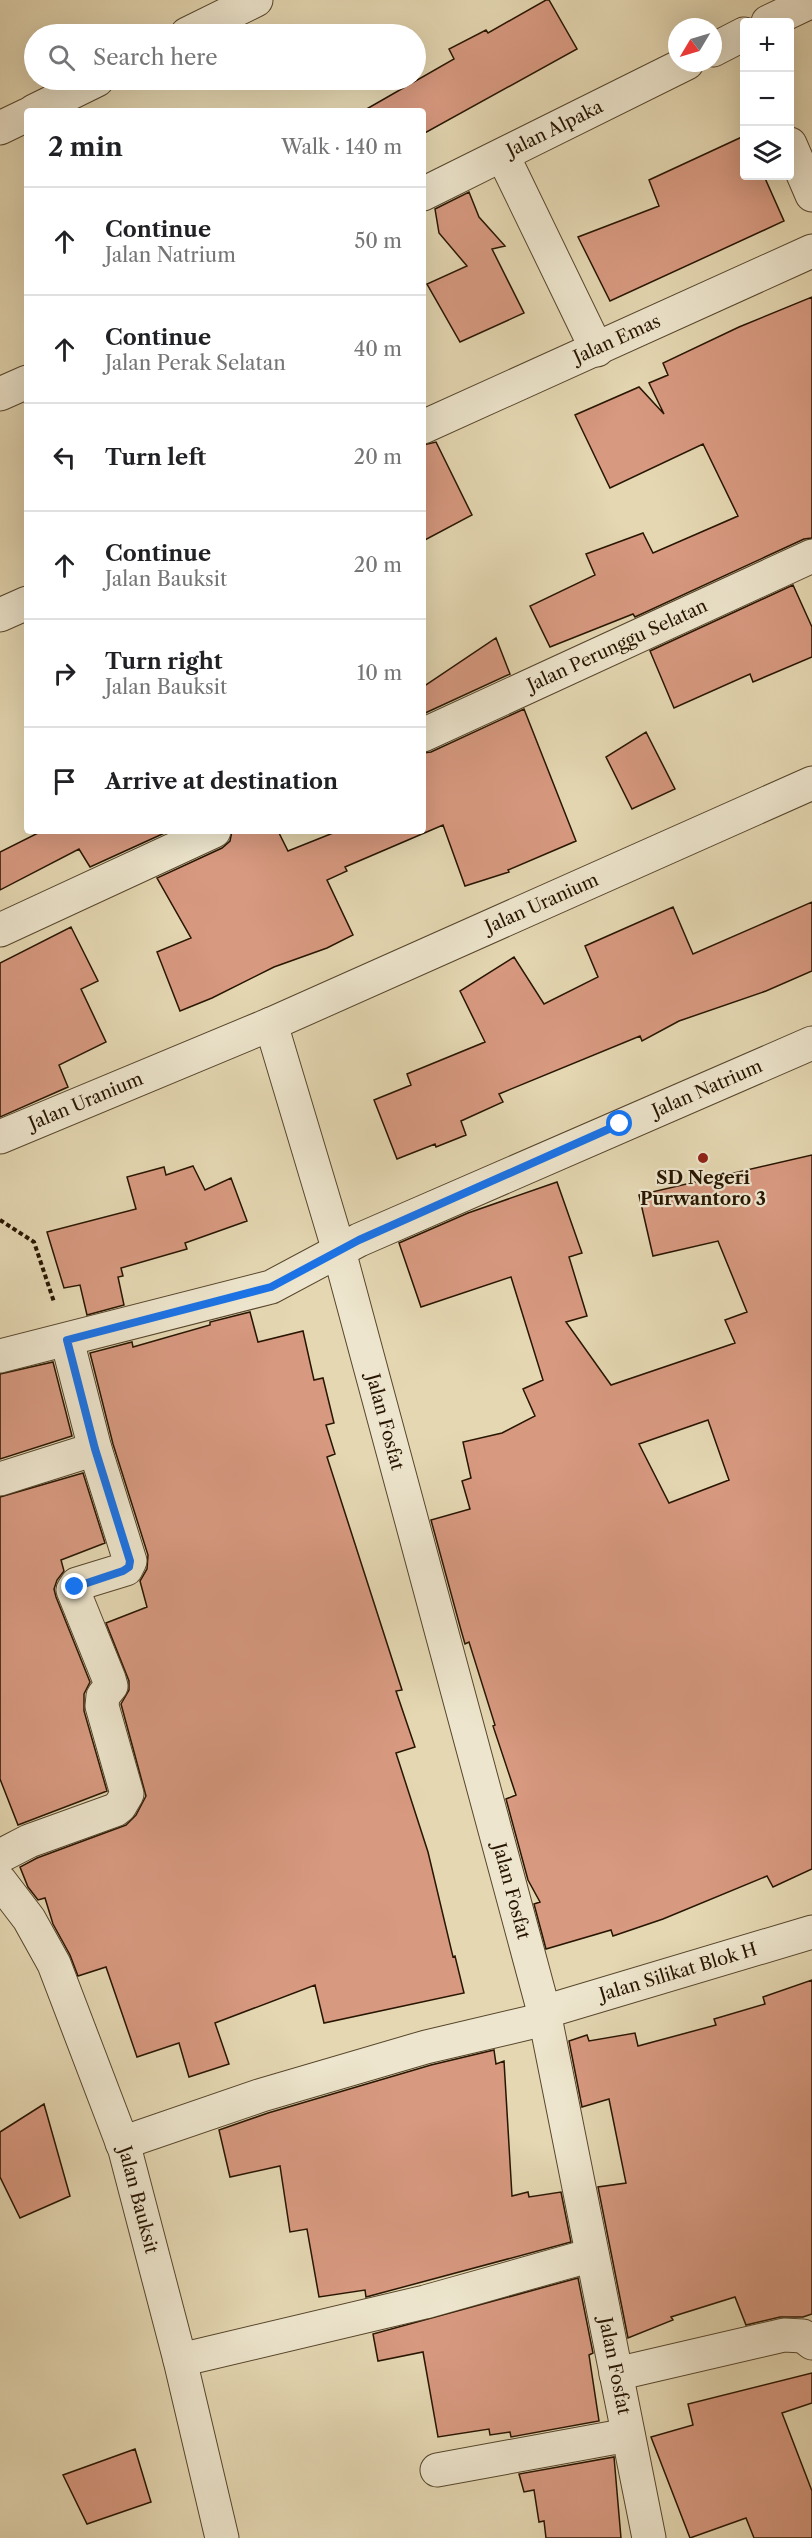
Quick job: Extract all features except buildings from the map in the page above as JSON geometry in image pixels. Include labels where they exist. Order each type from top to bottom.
[{"type":"street","points":[[207,24],[256,0]]},
{"type":"street","points":[[779,18],[812,1]]},
{"type":"street","name":"Jalan Alpaka","points":[[426,193],[669,72]]},
{"type":"street","points":[[40,108],[77,90]]},
{"type":"street","points":[[0,128],[24,116]]},
{"type":"street","points":[[794,155],[812,195]]},
{"type":"street","points":[[503,156],[597,350]]},
{"type":"street","name":"Jalan Emas","points":[[426,426],[812,251]]},
{"type":"street","points":[[0,394],[24,383]]},
{"type":"street","name":"Jalan Perunggu Selatan","points":[[426,734],[812,556]]},
{"type":"street","points":[[0,615],[24,604]]},
{"type":"street","name":"Jalan Uranium","points":[[0,1137],[271,1024],[812,783]]},
{"type":"street","points":[[0,930],[208,834]]},
{"type":"street","points":[[271,1024],[339,1251]]},
{"type":"street","name":"Jalan Natrium","points":[[0,1356],[271,1287],[359,1240],[620,1124],[812,1043]]},
{"type":"street","name":"Jalan Fosfat","points":[[339,1251],[545,2015],[650,2538]]},
{"type":"street","points":[[0,1856],[29,1841],[115,1810],[127,1794],[102,1706],[103,1696],[111,1686],[73,1590],[77,1584],[123,1571],[129,1567],[130,1561],[95,1449],[67,1340]]},
{"type":"street","points":[[0,1479],[95,1449]]},
{"type":"street","name":"Jalan Bauksit","points":[[0,1881],[28,1919],[54,1964],[122,2143],[180,2360],[222,2538]]},
{"type":"street","name":"Jalan Silikat Blok H","points":[[122,2143],[262,2095],[545,2015],[812,1932]]},
{"type":"street","points":[[180,2360],[425,2302],[592,2255]]},
{"type":"street","points":[[616,2374],[784,2335],[803,2336],[812,2343]]},
{"type":"street","points":[[437,2470],[628,2435]]},
{"type":"path","points":[[0,1220],[34,1242],[67,1340]]},
{"type":"place","name":"SD Negeri Purwantoro 3","points":[[703,1158]]},
{"type":"route","points":[[75,1587],[77,1584],[123,1571],[129,1567],[130,1561],[95,1449],[67,1340],[271,1287],[359,1240],[620,1124]]}]
